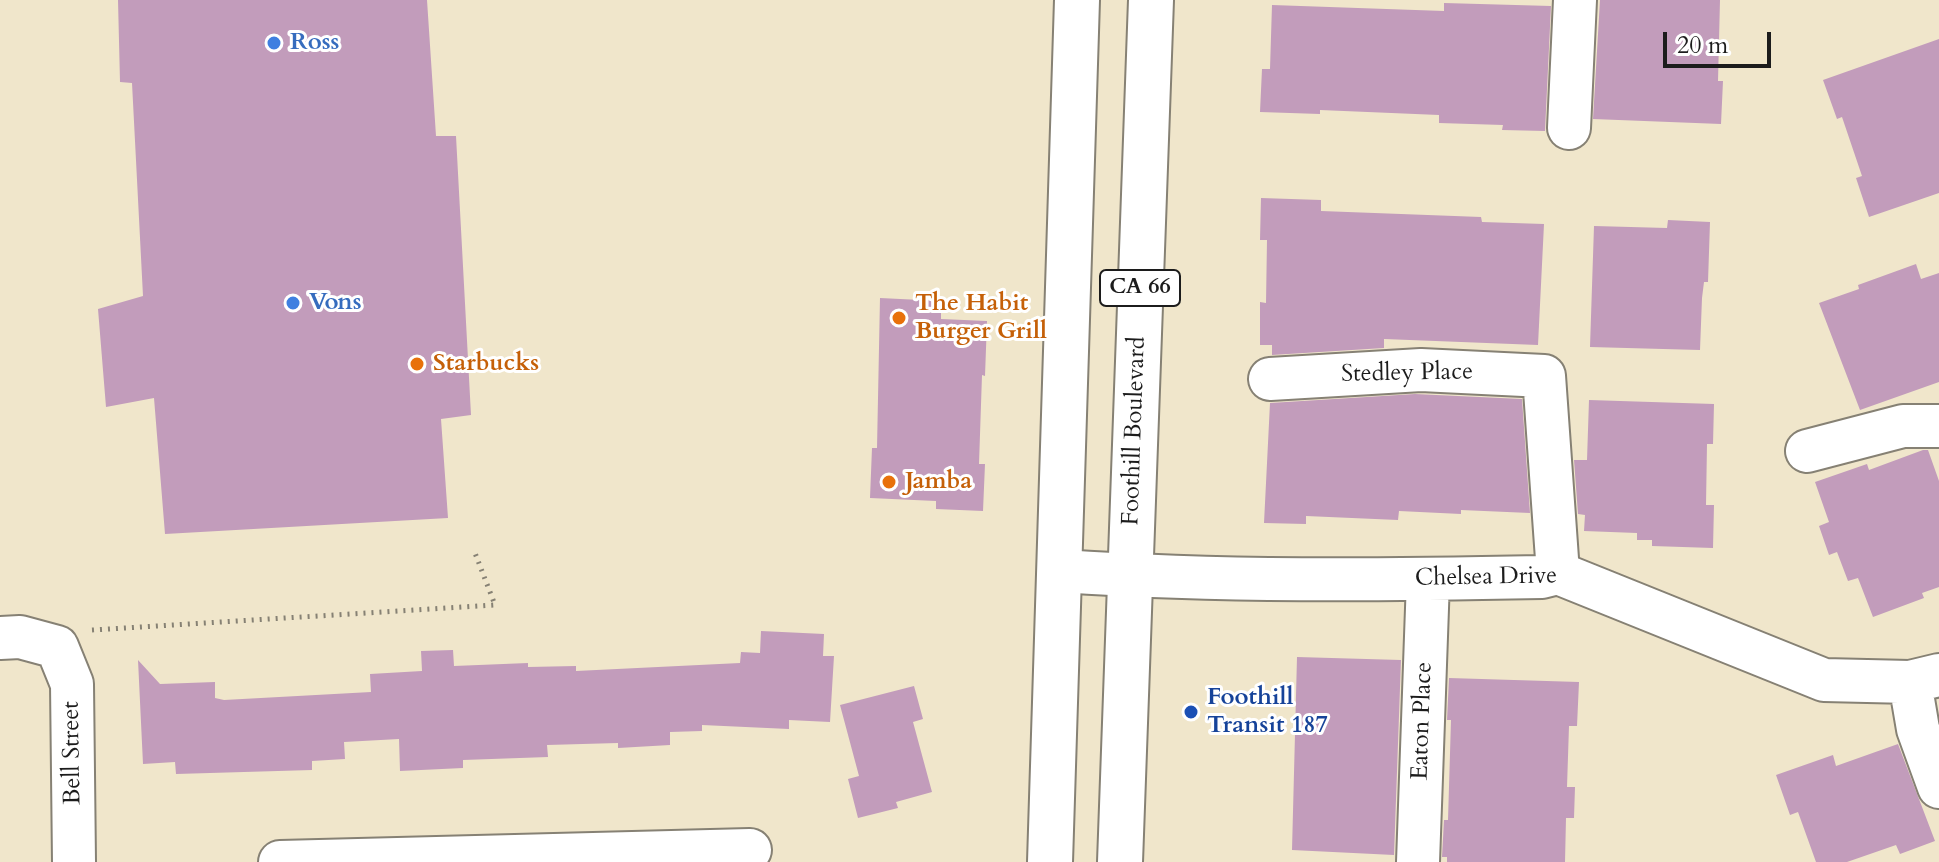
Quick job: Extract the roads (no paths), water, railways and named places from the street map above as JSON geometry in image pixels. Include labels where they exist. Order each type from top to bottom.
[{"type":"main road","name":"CA 66","points":[[1050,862],[1077,0]]},
{"type":"main road","name":"Foothill Boulevard","points":[[1120,862],[1151,0]]},
{"type":"street","points":[[1569,128],[1575,0]]},
{"type":"street","name":"Stedley Place","points":[[1270,379],[1421,370],[1544,376],[1558,573]]},
{"type":"street","points":[[1807,451],[1903,426],[1939,426]]},
{"type":"street","name":"Chelsea Drive","points":[[1061,571],[1129,576],[1428,580],[1542,577],[1558,573],[1824,680],[1925,678]]},
{"type":"street","name":"Eaton Place","points":[[1418,862],[1428,580]]},
{"type":"street","name":"Bell Street","points":[[0,638],[20,637],[57,647],[72,684],[74,862]]},
{"type":"street","points":[[1925,678],[1918,729],[1939,787]]},
{"type":"street","points":[[280,862],[750,850]]},
{"type":"place","name":"Ross","points":[[274,43]]},
{"type":"place","name":"Vons","points":[[293,303]]},
{"type":"place","name":"The Habit Burger Grill","points":[[899,318]]},
{"type":"place","name":"Starbucks","points":[[417,364]]},
{"type":"place","name":"Jamba","points":[[889,482]]},
{"type":"place","name":"Foothill Transit 187","points":[[1191,712]]}]
